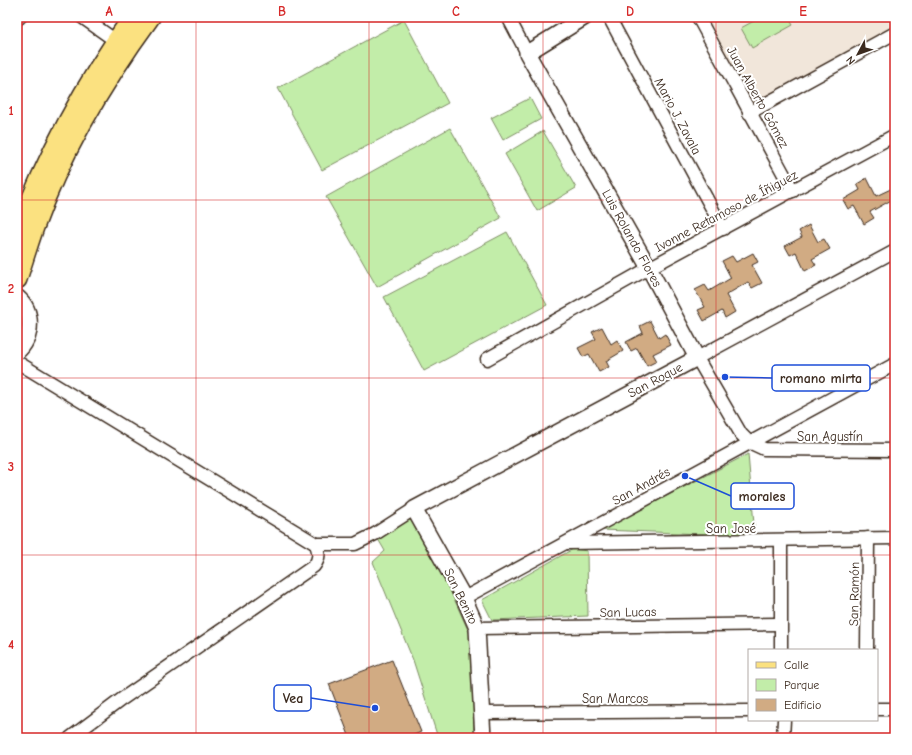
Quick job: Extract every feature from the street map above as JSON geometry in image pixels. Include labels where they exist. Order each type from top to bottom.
[{"type":"main road","points":[[17,235],[42,175],[79,100],[132,17]]},
{"type":"main road","points":[[17,279],[34,226],[62,164],[97,98],[150,17]]},
{"type":"street","points":[[82,17],[116,40]]},
{"type":"street","name":"Luis Rolando Flores","points":[[508,17],[649,268],[697,358],[741,434],[750,442],[764,449]]},
{"type":"street","points":[[527,53],[585,17]]},
{"type":"street","name":"Mario J. Zavala","points":[[609,17],[723,229]]},
{"type":"street","name":"Juan Alberto Gómez","points":[[698,17],[749,113],[793,191]]},
{"type":"street","points":[[749,113],[895,33]]},
{"type":"street","name":"Ivonne Retamoso de Íñiguez","points":[[487,359],[649,268],[895,135]]},
{"type":"street","name":"San Roque","points":[[414,509],[895,251]]},
{"type":"street","points":[[17,297],[26,308],[30,330],[26,342],[17,352]]},
{"type":"street","points":[[17,362],[316,544],[355,544],[375,534],[414,509]]},
{"type":"street","name":"San Andrés","points":[[464,598],[895,364]]},
{"type":"street","name":"San Agustín","points":[[764,449],[895,450]]},
{"type":"street","name":"San Benito","points":[[414,509],[464,598],[477,628],[483,738]]},
{"type":"street","name":"San Ramón","points":[[867,649],[868,538]]},
{"type":"street","name":"San José","points":[[566,543],[781,541],[895,538]]},
{"type":"street","points":[[781,541],[781,649]]},
{"type":"street","points":[[70,738],[122,699],[314,566],[318,560],[319,552],[316,544]]},
{"type":"street","name":"San Lucas","points":[[477,628],[780,624]]},
{"type":"street","points":[[878,709],[895,709]]},
{"type":"street","name":"San Marcos","points":[[482,713],[748,711]]},
{"type":"street","points":[[783,738],[784,721]]},
{"type":"shaded area","points":[[702,17],[895,17],[895,31],[751,109]]},
{"type":"green space","points":[[761,17],[788,17],[793,25],[752,48],[741,28]]},
{"type":"green space","points":[[404,20],[448,103],[322,170],[278,88]]},
{"type":"green space","points":[[530,98],[541,119],[503,140],[491,118]]},
{"type":"green space","points":[[450,128],[501,218],[377,287],[326,197]]},
{"type":"green space","points":[[543,131],[576,188],[537,211],[505,154]]},
{"type":"green space","points":[[507,232],[547,305],[424,371],[384,297]]},
{"type":"green space","points":[[748,454],[755,536],[601,530]]},
{"type":"green space","points":[[414,509],[472,639],[474,738],[438,738],[413,660],[373,562],[385,551],[375,534]]},
{"type":"green space","points":[[573,549],[587,551],[588,616],[492,620],[482,600]]},
{"type":"building","points":[[867,178],[876,196],[895,187],[895,198],[870,212],[874,218],[864,224],[854,206],[848,209],[843,200],[860,190],[857,184]]},
{"type":"building","points":[[809,225],[818,242],[824,239],[830,249],[812,259],[816,265],[805,271],[796,252],[790,255],[785,246],[802,237],[799,231]]},
{"type":"building","points":[[753,253],[758,262],[752,265],[762,283],[752,288],[748,282],[726,295],[735,312],[725,318],[722,311],[704,321],[698,310],[705,307],[695,290],[705,285],[709,291],[731,278],[722,261],[732,256],[736,262]]},
{"type":"building","points":[[650,321],[659,338],[665,334],[671,345],[653,354],[657,361],[647,366],[637,348],[631,351],[626,342],[643,333],[640,326]]},
{"type":"building","points":[[602,327],[611,344],[617,340],[623,351],[606,361],[609,367],[599,372],[589,354],[583,357],[578,348],[596,339],[592,332]]},
{"type":"building","points":[[392,660],[421,732],[407,738],[350,738],[329,684]]},
{"type":"place","name":"romano mirta","points":[[725,377]]},
{"type":"place","name":"morales","points":[[685,476]]},
{"type":"place","name":"Vea","points":[[375,708]]}]
